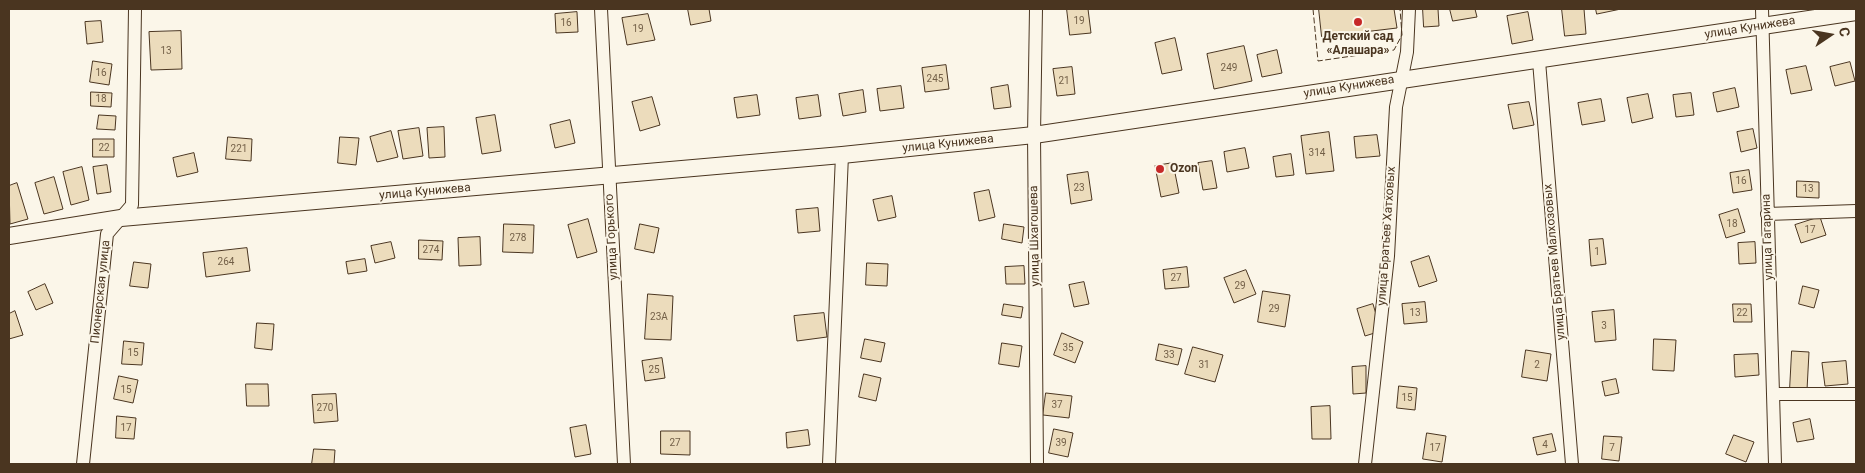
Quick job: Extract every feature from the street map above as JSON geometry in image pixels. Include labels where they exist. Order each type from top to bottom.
[{"type":"street","name":"Пионерская улица","points":[[83,464],[107,234],[132,205],[135,9]]},
{"type":"street","name":"улица Горького","points":[[600,9],[624,464]]},
{"type":"street","name":"улица Шхагошева","points":[[1036,9],[1034,135],[1037,464]]},
{"type":"street","name":"улица Братьев Хатховых","points":[[1365,464],[1388,256],[1396,107],[1407,52],[1409,9]]},
{"type":"street","name":"улица Гагарина","points":[[1762,9],[1775,464]]},
{"type":"street","name":"улица Кунижева","points":[[9,236],[121,218],[842,154],[1034,135],[1402,79],[1539,61],[1856,12]]},
{"type":"street","name":"улица Братьев Малхозовых","points":[[1539,61],[1572,464]]},
{"type":"street","points":[[829,464],[842,154]]},
{"type":"street","points":[[1767,214],[1856,211]]},
{"type":"street","points":[[1773,394],[1856,394]]},
{"type":"building","points":[[688,9],[709,9],[711,21],[691,25]]},
{"type":"building","points":[[1067,9],[1088,9],[1091,33],[1070,35]]},
{"type":"building","points":[[1319,9],[1394,9],[1397,28],[1322,37]]},
{"type":"building","points":[[1423,9],[1438,9],[1439,26],[1424,27]]},
{"type":"building","points":[[1450,9],[1475,9],[1477,17],[1453,21]]},
{"type":"building","points":[[1562,9],[1584,9],[1586,34],[1565,36]]},
{"type":"building","points":[[1596,9],[1621,9],[1597,14]]},
{"type":"building","points":[[577,12],[578,32],[556,33],[555,14]]},
{"type":"building","points":[[1528,12],[1533,40],[1512,44],[1507,16]]},
{"type":"building","points":[[648,14],[655,40],[627,45],[622,18]]},
{"type":"building","points":[[101,21],[103,42],[87,44],[85,22]]},
{"type":"building","points":[[181,31],[182,69],[151,70],[149,32]]},
{"type":"building","points":[[1175,38],[1182,70],[1162,74],[1155,43]]},
{"type":"building","points":[[1244,46],[1252,81],[1214,89],[1207,54]]},
{"type":"building","points":[[1277,50],[1282,73],[1262,77],[1257,55]]},
{"type":"building","points":[[93,61],[112,64],[109,85],[90,82]]},
{"type":"building","points":[[1850,62],[1855,81],[1835,86],[1830,67]]},
{"type":"building","points":[[946,65],[949,89],[925,92],[922,68]]},
{"type":"building","points":[[1806,66],[1812,90],[1791,94],[1786,70]]},
{"type":"building","points":[[1072,67],[1075,94],[1057,96],[1053,69]]},
{"type":"building","points":[[1008,85],[1011,107],[994,109],[991,88]]},
{"type":"building","points":[[901,86],[904,108],[880,111],[877,89]]},
{"type":"building","points":[[1735,88],[1739,107],[1717,112],[1713,93]]},
{"type":"building","points":[[863,90],[866,112],[843,116],[839,94]]},
{"type":"building","points":[[91,92],[112,93],[111,107],[91,106]]},
{"type":"building","points":[[1691,93],[1694,115],[1676,117],[1673,95]]},
{"type":"building","points":[[1648,94],[1653,118],[1632,123],[1627,98]]},
{"type":"building","points":[[757,95],[760,115],[737,118],[734,98]]},
{"type":"building","points":[[818,95],[821,116],[799,119],[796,98]]},
{"type":"building","points":[[652,97],[660,125],[640,131],[632,102]]},
{"type":"building","points":[[1601,99],[1605,121],[1582,125],[1578,103]]},
{"type":"building","points":[[1529,102],[1534,125],[1513,129],[1508,105]]},
{"type":"building","points":[[99,115],[116,116],[115,130],[97,129]]},
{"type":"building","points":[[495,115],[501,151],[482,154],[476,118]]},
{"type":"building","points":[[570,120],[575,143],[555,148],[550,125]]},
{"type":"building","points":[[444,127],[445,157],[429,158],[427,128]]},
{"type":"building","points":[[419,128],[423,156],[403,159],[398,131]]},
{"type":"building","points":[[1753,129],[1757,148],[1741,152],[1737,132]]},
{"type":"building","points":[[391,131],[398,157],[377,162],[370,137]]},
{"type":"building","points":[[1329,132],[1334,171],[1306,174],[1301,136]]},
{"type":"building","points":[[1377,135],[1380,156],[1356,158],[1354,137]]},
{"type":"building","points":[[228,137],[252,139],[251,161],[226,159]]},
{"type":"building","points":[[340,137],[359,138],[356,165],[338,163]]},
{"type":"building","points":[[93,139],[114,139],[114,157],[93,157]]},
{"type":"building","points":[[1245,148],[1249,168],[1227,172],[1224,152]]},
{"type":"building","points":[[194,153],[198,172],[177,177],[173,158]]},
{"type":"building","points":[[1291,154],[1294,175],[1276,177],[1273,157]]},
{"type":"building","points":[[1212,161],[1217,188],[1203,190],[1198,163]]},
{"type":"building","points":[[1173,163],[1179,193],[1161,197],[1155,166]]},
{"type":"building","points":[[107,165],[111,192],[97,194],[93,167]]},
{"type":"building","points":[[82,167],[89,200],[71,205],[63,172]]},
{"type":"building","points":[[1749,170],[1752,190],[1733,193],[1730,173]]},
{"type":"building","points":[[1088,172],[1092,200],[1071,204],[1067,175]]},
{"type":"building","points":[[54,177],[63,209],[44,214],[35,183]]},
{"type":"building","points":[[1797,181],[1819,182],[1819,198],[1797,197]]},
{"type":"building","points":[[17,183],[28,219],[10,224],[9,186]]},
{"type":"building","points":[[989,190],[995,217],[979,221],[974,193]]},
{"type":"building","points":[[892,196],[896,217],[878,221],[873,200]]},
{"type":"building","points":[[818,208],[820,231],[798,233],[796,210]]},
{"type":"building","points":[[1738,209],[1745,232],[1726,238],[1719,215]]},
{"type":"building","points":[[1820,217],[1826,235],[1801,243],[1795,225]]},
{"type":"building","points":[[588,219],[597,252],[577,258],[568,225]]},
{"type":"building","points":[[504,224],[534,225],[533,253],[503,252]]},
{"type":"building","points":[[640,224],[659,228],[654,253],[635,249]]},
{"type":"building","points":[[1004,224],[1024,227],[1022,243],[1002,239]]},
{"type":"building","points":[[480,237],[481,265],[459,266],[458,238]]},
{"type":"building","points":[[1603,239],[1606,264],[1591,266],[1589,240]]},
{"type":"building","points":[[419,240],[443,241],[442,260],[419,259]]},
{"type":"building","points":[[391,242],[395,258],[375,263],[371,246]]},
{"type":"building","points":[[1755,242],[1756,263],[1739,264],[1738,243]]},
{"type":"building","points":[[247,248],[250,271],[206,277],[203,253]]},
{"type":"building","points":[[1429,256],[1437,281],[1419,287],[1411,262]]},
{"type":"building","points":[[365,259],[367,271],[348,274],[346,262]]},
{"type":"building","points":[[134,262],[151,264],[148,288],[130,286]]},
{"type":"building","points":[[867,263],[888,264],[887,286],[866,285]]},
{"type":"building","points":[[1024,266],[1025,284],[1006,284],[1005,267]]},
{"type":"building","points":[[1187,267],[1189,287],[1165,289],[1163,270]]},
{"type":"building","points":[[1246,270],[1256,294],[1234,303],[1224,278]]},
{"type":"building","points":[[1084,282],[1089,304],[1074,307],[1069,285]]},
{"type":"building","points":[[45,284],[53,303],[36,310],[28,292]]},
{"type":"building","points":[[1803,286],[1819,290],[1814,308],[1799,304]]},
{"type":"building","points":[[1263,291],[1290,295],[1285,327],[1258,322]]},
{"type":"building","points":[[648,294],[673,296],[671,340],[645,339]]},
{"type":"building","points":[[1425,302],[1427,322],[1404,324],[1402,304]]},
{"type":"building","points":[[1004,304],[1023,307],[1021,318],[1002,315]]},
{"type":"building","points":[[1373,304],[1381,331],[1365,336],[1357,309]]},
{"type":"building","points":[[1733,304],[1751,304],[1752,322],[1734,322]]},
{"type":"building","points":[[1614,310],[1616,340],[1595,342],[1592,312]]},
{"type":"building","points":[[15,311],[23,335],[9,339],[9,314]]},
{"type":"building","points":[[824,313],[827,337],[797,341],[794,316]]},
{"type":"building","points":[[257,323],[274,324],[272,350],[255,348]]},
{"type":"building","points":[[1062,333],[1083,342],[1075,363],[1054,355]]},
{"type":"building","points":[[865,339],[885,343],[881,362],[861,358]]},
{"type":"building","points":[[1654,339],[1676,340],[1674,371],[1653,370]]},
{"type":"building","points":[[124,341],[144,343],[142,365],[122,364]]},
{"type":"building","points":[[1002,343],[1022,346],[1019,367],[999,364]]},
{"type":"building","points":[[1159,344],[1182,349],[1178,365],[1156,360]]},
{"type":"building","points":[[1193,347],[1223,355],[1215,382],[1185,374]]},
{"type":"building","points":[[1526,350],[1551,354],[1547,381],[1522,377]]},
{"type":"building","points":[[1792,351],[1809,352],[1807,390],[1790,389]]},
{"type":"building","points":[[1758,354],[1759,375],[1735,377],[1734,355]]},
{"type":"building","points":[[662,358],[665,378],[645,381],[642,361]]},
{"type":"building","points":[[1846,361],[1848,384],[1825,386],[1822,363]]},
{"type":"building","points":[[1366,366],[1366,393],[1353,394],[1352,367]]},
{"type":"building","points":[[864,374],[881,378],[876,401],[859,397]]},
{"type":"building","points":[[119,376],[138,380],[133,403],[114,399]]},
{"type":"building","points":[[1616,379],[1619,393],[1605,396],[1602,382]]},
{"type":"building","points":[[246,384],[268,384],[269,406],[247,406]]},
{"type":"building","points":[[1399,386],[1417,388],[1415,410],[1397,408]]},
{"type":"building","points":[[1046,393],[1072,396],[1069,418],[1043,415]]},
{"type":"building","points":[[336,394],[338,421],[314,423],[312,395]]},
{"type":"building","points":[[1330,406],[1331,439],[1312,439],[1311,407]]},
{"type":"building","points":[[117,416],[136,418],[134,439],[116,438]]},
{"type":"building","points":[[1810,419],[1814,439],[1797,442],[1793,423]]},
{"type":"building","points":[[586,425],[591,454],[575,457],[570,428]]},
{"type":"building","points":[[1054,429],[1073,433],[1068,457],[1049,453]]},
{"type":"building","points":[[808,430],[810,445],[787,448],[786,433]]},
{"type":"building","points":[[661,431],[690,431],[690,455],[661,454]]},
{"type":"building","points":[[1427,433],[1446,436],[1442,462],[1423,459]]},
{"type":"building","points":[[1552,434],[1556,451],[1537,455],[1533,438]]},
{"type":"building","points":[[1734,435],[1754,442],[1746,462],[1726,454]]},
{"type":"building","points":[[1604,436],[1622,437],[1619,461],[1602,459]]},
{"type":"building","points":[[314,449],[335,450],[334,464],[312,464]]},
{"type":"fence","points":[[1313,9],[1318,61],[1394,50],[1402,35],[1400,9]]},
{"type":"place","name":"Детский сад «Алашара»","points":[[1358,22]]},
{"type":"place","name":"Ozon","points":[[1160,169]]}]
